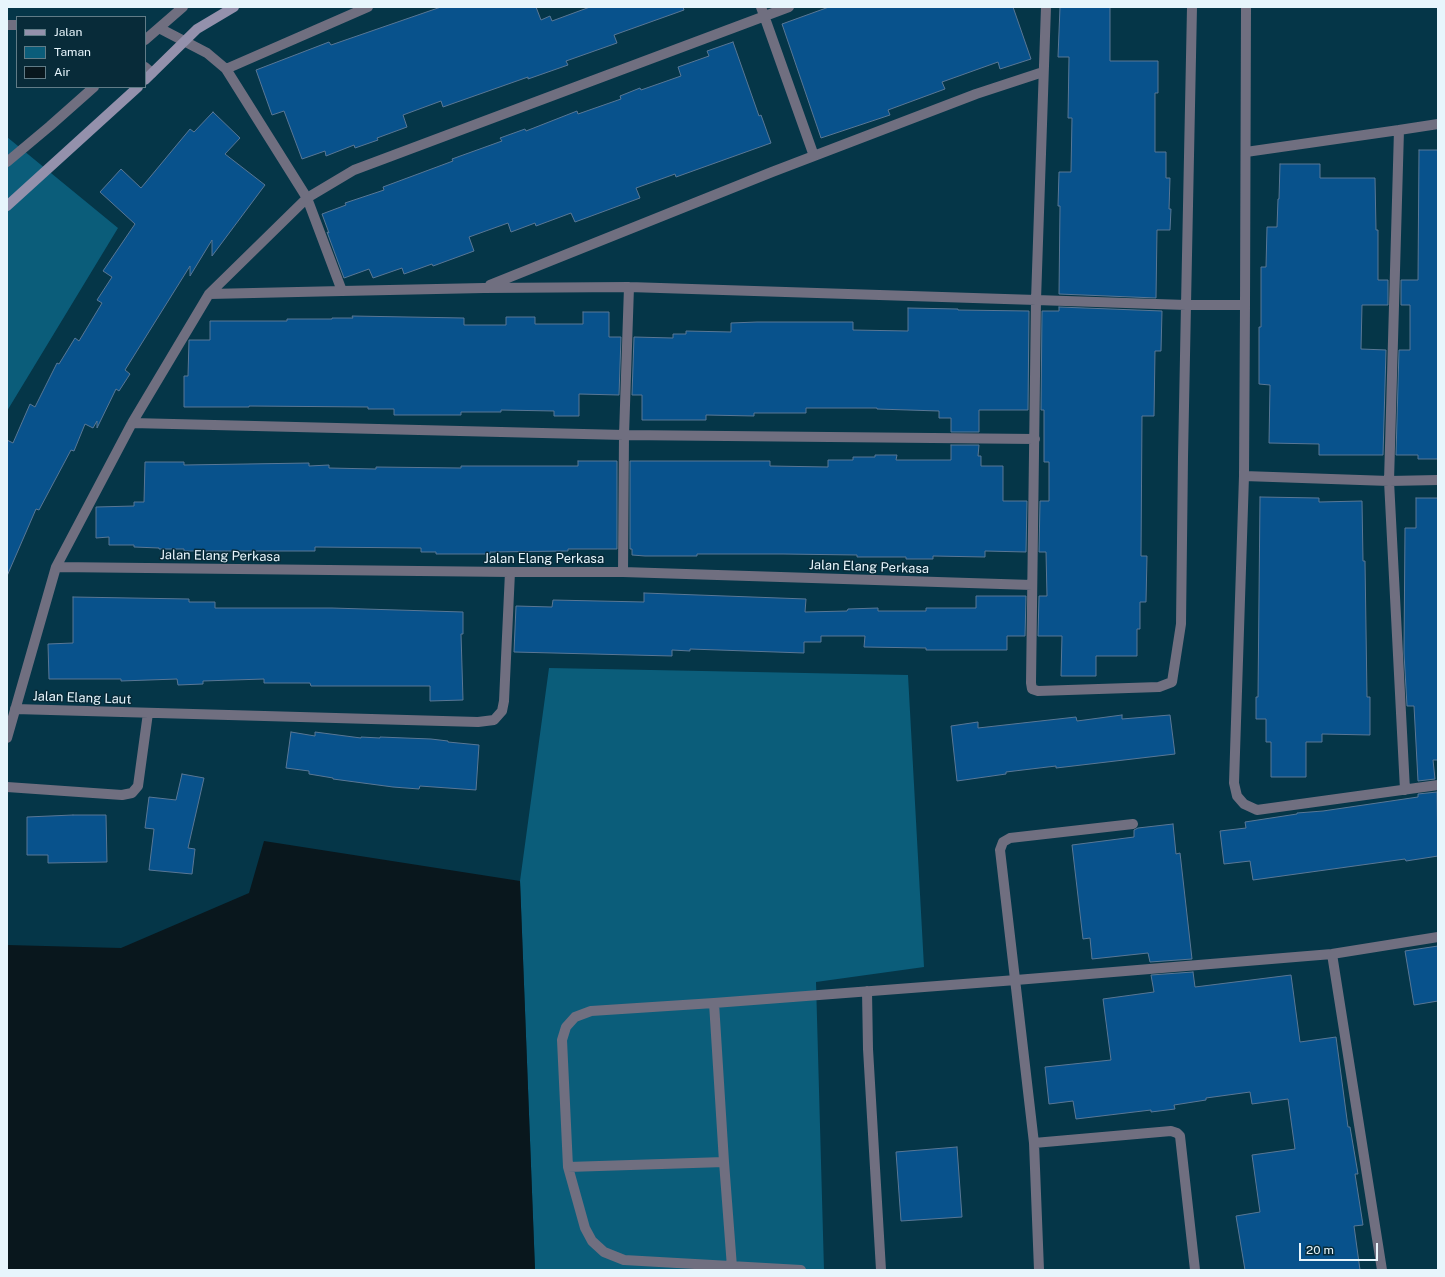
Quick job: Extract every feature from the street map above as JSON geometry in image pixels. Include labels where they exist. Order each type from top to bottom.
[{"type":"street","points":[[146,39],[182,7]]},
{"type":"street","points":[[147,73],[197,29],[234,7]]},
{"type":"street","points":[[226,69],[368,7]]},
{"type":"street","points":[[7,738],[56,567],[132,423],[209,294],[307,198],[354,170],[763,12],[789,7]]},
{"type":"street","points":[[1046,7],[1036,300],[1030,683],[1032,689],[1038,691],[1158,687],[1172,682],[1181,624],[1192,7]]},
{"type":"street","points":[[1249,7],[1246,152],[1244,476],[1234,783],[1237,796],[1244,804],[1257,810],[1438,785]]},
{"type":"street","points":[[763,12],[814,156]]},
{"type":"street","points":[[160,28],[207,53],[226,69],[307,198],[342,291]]},
{"type":"street","points":[[484,288],[814,156],[976,94],[1043,72]]},
{"type":"street","points":[[7,162],[93,88]]},
{"type":"street","points":[[7,206],[137,88]]},
{"type":"street","points":[[1246,152],[1438,124]]},
{"type":"street","points":[[1399,130],[1389,481],[1405,790]]},
{"type":"street","points":[[209,294],[484,288],[629,287],[1245,305]]},
{"type":"street","points":[[622,572],[624,435],[629,287]]},
{"type":"street","points":[[132,423],[624,435],[1035,439]]},
{"type":"street","points":[[1244,476],[1389,481],[1438,480]]},
{"type":"street","name":"Jalan Elang Perkasa","points":[[56,567],[622,572],[1032,585]]},
{"type":"street","name":"Jalan Elang Laut","points":[[15,709],[478,722],[494,720],[502,711],[504,701],[510,572]]},
{"type":"street","points":[[7,787],[122,795],[132,793],[138,786],[148,713]]},
{"type":"street","points":[[1039,1270],[1034,1143],[1000,850],[1003,842],[1010,838],[1133,824]]},
{"type":"street","points":[[801,1270],[624,1260],[604,1252],[592,1241],[585,1228],[568,1167],[562,1040],[566,1027],[575,1017],[591,1011],[1016,980],[1332,954],[1438,937]]},
{"type":"street","points":[[1332,954],[1382,1270]]},
{"type":"street","points":[[867,990],[868,1049],[881,1270]]},
{"type":"street","points":[[714,1003],[732,1267]]},
{"type":"street","points":[[1034,1143],[1171,1131],[1177,1133],[1180,1136],[1195,1270]]},
{"type":"street","points":[[568,1167],[724,1162]]},
{"type":"green space","points":[[7,137],[118,228],[7,411]]},
{"type":"green space","points":[[549,668],[908,675],[924,967],[816,982],[824,1270],[535,1270],[520,881]]},
{"type":"water","points":[[264,841],[520,881],[535,1270],[7,1270],[7,945],[121,948],[249,893]]},
{"type":"building","points":[[441,7],[536,7],[541,20],[550,16],[552,21],[590,7],[683,7],[684,10],[614,35],[617,43],[566,61],[568,65],[528,79],[528,77],[443,107],[441,101],[403,115],[407,127],[377,138],[378,140],[355,148],[354,145],[326,156],[325,151],[302,159],[284,111],[272,115],[256,70],[329,42],[331,45]]},
{"type":"building","points":[[829,7],[1013,7],[1031,59],[1000,69],[998,62],[942,82],[945,89],[888,110],[890,115],[821,138],[782,24]]},
{"type":"building","points":[[1060,7],[1110,7],[1110,61],[1158,61],[1158,93],[1155,93],[1155,152],[1166,152],[1166,178],[1170,178],[1169,209],[1171,209],[1170,230],[1157,230],[1156,298],[1059,294],[1059,172],[1071,172],[1072,118],[1068,118],[1069,57],[1058,57]]},
{"type":"building","points":[[733,42],[759,116],[761,115],[771,143],[676,177],[675,174],[636,188],[640,198],[575,222],[571,213],[536,226],[535,223],[511,232],[508,223],[469,237],[474,251],[433,266],[432,264],[404,274],[402,268],[373,278],[369,269],[344,278],[322,214],[346,205],[345,203],[384,190],[383,187],[453,161],[452,159],[502,141],[500,138],[525,129],[526,131],[577,111],[578,114],[621,99],[620,96],[640,88],[641,90],[681,76],[678,67],[709,56],[707,51]]},
{"type":"building","points":[[213,112],[240,138],[225,154],[265,185],[212,256],[212,240],[190,276],[190,266],[125,370],[130,374],[119,391],[116,389],[97,428],[97,421],[93,428],[85,424],[74,451],[71,450],[39,510],[36,509],[7,576],[7,440],[13,443],[30,404],[35,407],[57,363],[59,364],[75,338],[79,341],[102,303],[97,300],[112,277],[103,271],[135,224],[100,192],[121,169],[141,188],[190,129],[194,132]]},
{"type":"building","points":[[1419,150],[1438,150],[1438,459],[1418,459],[1418,455],[1396,455],[1399,350],[1410,350],[1410,305],[1401,305],[1401,280],[1418,280]]},
{"type":"building","points":[[1280,164],[1320,164],[1320,178],[1375,178],[1376,230],[1378,230],[1378,280],[1388,280],[1388,305],[1362,305],[1361,349],[1386,350],[1383,455],[1319,455],[1319,444],[1269,443],[1270,385],[1259,384],[1261,267],[1266,267],[1267,227],[1277,227]]},
{"type":"building","points":[[1059,307],[1162,311],[1161,351],[1155,351],[1154,416],[1142,416],[1141,556],[1147,556],[1146,602],[1140,602],[1140,629],[1137,629],[1137,656],[1096,656],[1096,676],[1061,676],[1062,636],[1038,636],[1039,596],[1047,596],[1046,552],[1039,552],[1040,501],[1049,501],[1049,462],[1044,462],[1044,410],[1041,410],[1042,311],[1059,311]]},
{"type":"building","points":[[908,308],[1029,311],[1028,410],[979,410],[979,432],[951,432],[951,418],[939,418],[939,411],[877,408],[806,408],[806,413],[754,413],[754,416],[706,415],[706,420],[642,420],[642,395],[632,395],[634,337],[673,338],[673,334],[686,334],[686,331],[731,332],[731,323],[757,322],[853,322],[853,330],[908,331]]},
{"type":"building","points":[[583,312],[609,312],[609,337],[621,337],[619,395],[579,394],[579,416],[554,416],[554,411],[501,410],[501,412],[461,412],[461,415],[394,415],[394,409],[368,409],[368,407],[184,407],[184,376],[188,376],[189,340],[210,340],[210,321],[287,321],[287,319],[353,318],[352,316],[464,318],[464,325],[506,325],[506,317],[535,317],[535,324],[583,324]]},
{"type":"building","points":[[951,445],[979,445],[978,456],[981,456],[981,466],[1003,466],[1003,501],[1027,501],[1026,552],[985,551],[985,557],[933,556],[933,559],[906,559],[906,557],[857,557],[857,555],[783,554],[697,554],[697,556],[632,555],[632,549],[630,549],[630,461],[770,461],[770,466],[828,467],[828,460],[853,460],[853,457],[875,457],[875,455],[897,455],[896,460],[951,460]]},
{"type":"building","points":[[578,461],[617,461],[617,549],[490,552],[490,554],[436,554],[436,552],[421,552],[421,548],[315,547],[315,551],[184,551],[184,549],[134,547],[134,545],[109,545],[109,537],[96,538],[96,507],[134,506],[134,502],[144,502],[145,462],[184,462],[184,465],[309,463],[309,466],[329,465],[329,468],[376,469],[376,467],[461,468],[461,466],[578,466]]},
{"type":"building","points":[[1260,497],[1319,498],[1319,502],[1362,501],[1363,561],[1365,561],[1367,697],[1370,697],[1370,735],[1322,734],[1322,742],[1306,742],[1306,777],[1271,777],[1271,742],[1266,742],[1266,719],[1256,719],[1256,697],[1258,697]]},
{"type":"building","points":[[1416,498],[1438,498],[1438,760],[1433,760],[1435,779],[1418,781],[1414,706],[1407,706],[1404,653],[1405,528],[1416,528]]},
{"type":"building","points":[[644,593],[806,599],[805,612],[847,611],[848,609],[878,608],[878,611],[926,611],[926,608],[976,608],[976,596],[1026,596],[1025,636],[1007,636],[1007,650],[926,650],[926,648],[864,647],[865,636],[821,636],[821,642],[804,642],[804,653],[690,649],[690,651],[672,650],[672,656],[514,652],[516,606],[552,607],[553,600],[644,602]]},
{"type":"building","points":[[73,597],[189,599],[189,602],[215,602],[215,608],[332,608],[463,612],[463,634],[461,634],[463,700],[430,701],[430,686],[311,686],[310,683],[264,683],[264,679],[203,681],[203,684],[178,685],[177,679],[121,681],[121,679],[49,679],[48,644],[73,643]]},
{"type":"building","points":[[1122,715],[1122,719],[1170,715],[1175,754],[1056,768],[1056,766],[1006,772],[1006,774],[957,781],[951,726],[978,722],[978,728],[1076,717],[1077,721]]},
{"type":"building","points":[[291,732],[315,736],[315,732],[361,738],[380,737],[431,739],[479,745],[476,790],[420,786],[419,789],[393,787],[333,779],[309,774],[309,771],[286,768]]},
{"type":"building","points":[[182,774],[204,778],[188,848],[195,849],[192,874],[149,870],[154,829],[145,828],[149,797],[176,800]]},
{"type":"building","points":[[1437,792],[1438,856],[1406,861],[1405,859],[1253,880],[1250,861],[1224,864],[1220,831],[1246,828],[1245,822],[1297,813],[1323,811],[1418,797],[1418,794]]},
{"type":"building","points":[[106,815],[107,862],[48,863],[48,855],[27,855],[27,817]]},
{"type":"building","points":[[1173,824],[1176,854],[1180,853],[1192,959],[1150,962],[1148,953],[1092,959],[1090,938],[1083,939],[1072,845],[1134,837],[1134,830],[1138,828]]},
{"type":"building","points":[[1438,946],[1438,1001],[1414,1005],[1405,951]]},
{"type":"building","points":[[1193,972],[1195,987],[1291,975],[1300,1042],[1336,1037],[1348,1127],[1350,1127],[1358,1174],[1355,1174],[1363,1225],[1354,1226],[1360,1270],[1245,1270],[1236,1216],[1260,1212],[1252,1155],[1295,1149],[1288,1099],[1252,1104],[1250,1092],[1206,1098],[1206,1100],[1174,1105],[1175,1109],[1151,1112],[1151,1110],[1076,1119],[1073,1101],[1049,1104],[1045,1067],[1111,1060],[1103,999],[1154,992],[1151,975]]},
{"type":"building","points":[[957,1147],[962,1217],[901,1221],[896,1152]]}]
